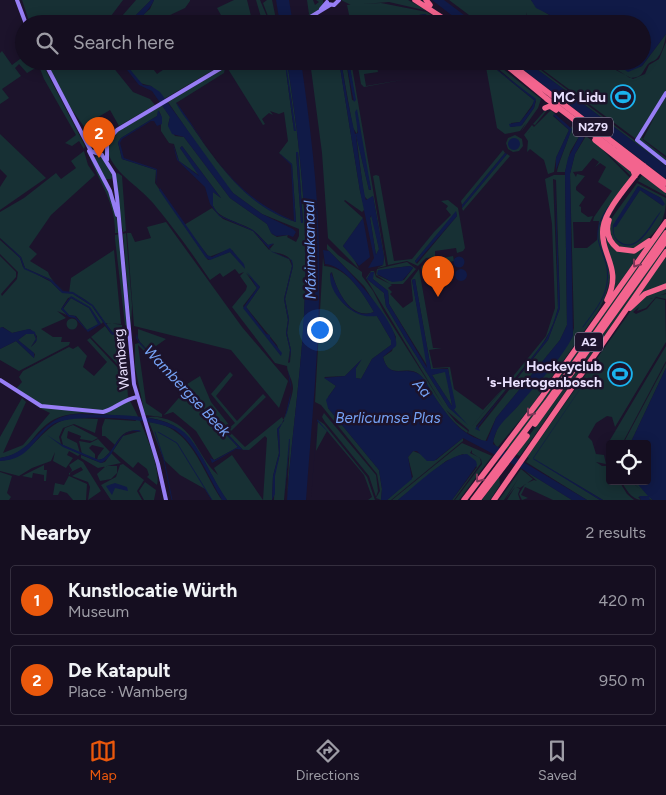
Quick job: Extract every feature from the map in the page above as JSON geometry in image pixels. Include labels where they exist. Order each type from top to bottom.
[{"type":"highway","points":[[410,0],[425,2],[441,15]]},
{"type":"highway","points":[[415,0],[425,2],[444,15]]},
{"type":"highway","name":"N279","points":[[512,70],[547,99],[556,102],[635,168],[666,183]]},
{"type":"highway","name":"N279","points":[[518,70],[640,171],[666,190]]},
{"type":"highway","points":[[544,108],[551,98],[556,102]]},
{"type":"highway","name":"N279","points":[[544,108],[551,102],[555,102],[640,171]]},
{"type":"highway","name":"N279","points":[[544,108],[554,108],[633,170],[640,171]]},
{"type":"highway","name":"N279","points":[[595,136],[611,147]]},
{"type":"highway","name":"A2","points":[[640,171],[610,218],[607,227],[608,238],[618,249],[634,251],[643,247],[664,230]]},
{"type":"highway","name":"A2","points":[[599,316],[610,293],[613,276],[603,238],[603,225],[610,211],[640,171]]},
{"type":"highway","name":"A2","points":[[513,451],[664,230],[666,222]]},
{"type":"highway","name":"A2","points":[[464,500],[664,230]]},
{"type":"highway","name":"A2","points":[[473,500],[513,451],[666,240]]},
{"type":"highway","name":"A2","points":[[494,500],[666,252]]},
{"type":"highway","name":"A2","points":[[620,319],[645,294],[666,286]]},
{"type":"highway","name":"A2","points":[[478,500],[502,464]]},
{"type":"main road","points":[[18,0],[24,15]]},
{"type":"main road","points":[[315,15],[328,2],[336,5],[339,0]]},
{"type":"main road","name":"Wamberg","points":[[0,380],[35,404],[46,407],[103,412],[111,410],[122,401],[137,397],[130,361],[121,230],[114,176],[102,155],[90,150],[48,70]]},
{"type":"main road","name":"Wamberg","points":[[48,70],[105,179],[113,199],[121,230]]},
{"type":"main road","points":[[93,158],[117,130],[218,70]]},
{"type":"main road","points":[[666,93],[638,140],[666,163]]},
{"type":"main road","name":"Wamberg","points":[[108,164],[106,150],[110,138]]},
{"type":"main road","points":[[105,179],[110,180],[114,176]]},
{"type":"main road","points":[[137,397],[158,464],[166,500]]},
{"type":"green space","points":[[22,0],[123,0],[112,15],[27,15]]},
{"type":"green space","points":[[136,0],[151,0],[136,15],[123,15]]},
{"type":"green space","points":[[154,0],[190,0],[185,8],[170,15],[143,15],[150,9]]},
{"type":"green space","points":[[234,0],[247,0],[251,15],[221,15],[217,8]]},
{"type":"green space","points":[[256,0],[260,0],[266,15],[260,15]]},
{"type":"green space","points":[[267,0],[272,0],[275,15],[268,15],[263,3]]},
{"type":"green space","points":[[307,0],[313,0],[315,5],[319,2],[316,0],[323,0],[323,7],[311,15],[309,14]]},
{"type":"green space","points":[[341,0],[408,0],[428,11],[389,2],[351,5]]},
{"type":"green space","points":[[449,0],[531,0],[550,15],[526,15],[526,12],[526,15],[469,15]]},
{"type":"green space","points":[[381,3],[427,12],[431,15],[349,15],[347,5]]},
{"type":"green space","points":[[666,34],[664,46],[656,59],[651,62],[651,54]]},
{"type":"green space","name":"MC Lidu","points":[[666,42],[666,91],[636,139],[543,70],[616,70],[633,79],[645,74],[647,70],[651,70],[651,64],[659,59]]},
{"type":"green space","points":[[2,51],[12,65],[15,63],[15,70],[21,76],[2,89],[9,98],[0,104],[0,53]]},
{"type":"green space","points":[[41,70],[46,70],[85,146],[84,149],[79,141],[72,146],[65,143],[76,135]]},
{"type":"green space","points":[[50,70],[115,70],[133,92],[150,99],[155,105],[119,126],[110,110],[85,125],[92,134],[90,135],[67,103]]},
{"type":"green space","points":[[130,70],[154,70],[157,74],[163,70],[213,70],[164,99],[151,86],[140,83]]},
{"type":"green space","points":[[225,70],[224,73],[176,103],[213,156],[241,188],[257,202],[296,222],[292,164],[279,153],[288,141],[284,112],[279,114],[270,111],[273,115],[269,113],[262,119],[265,124],[263,125],[229,70],[286,70],[294,131],[292,103],[286,70],[288,70],[295,119],[302,176],[306,263],[302,344],[287,500],[290,439],[284,500],[274,500],[275,471],[280,454],[279,429],[290,403],[293,385],[287,366],[275,363],[232,307],[246,290],[247,286],[240,276],[244,272],[239,274],[235,269],[223,277],[220,273],[210,280],[153,203],[119,171],[110,157],[107,148],[117,132],[162,105],[170,117],[168,125],[175,136],[184,137],[230,198],[267,224],[272,234],[277,237],[288,235],[287,237],[296,242],[299,236],[299,229],[262,214],[233,193],[220,178],[168,102]],"holes":[[[159,111],[161,115],[161,131],[169,143],[174,144],[179,161],[200,176],[180,148],[182,146],[221,198],[213,192],[212,201],[218,212],[223,217],[254,231],[268,245],[274,244],[269,250],[253,231],[223,219],[212,208],[184,225],[209,257],[232,250],[245,268],[230,252],[208,260],[155,183],[156,170],[122,159],[118,143],[121,138],[157,116]],[[298,152],[303,222],[301,222],[296,153]],[[273,252],[288,257],[293,266],[285,299],[289,319],[287,333],[291,350],[290,362],[288,363],[290,350],[286,333],[288,320],[284,299],[292,266],[289,259]],[[246,273],[260,287],[246,307],[277,345],[281,356],[243,306],[257,288]]]},
{"type":"green space","points":[[311,70],[340,70],[360,191],[365,209],[362,212],[344,201],[363,218],[343,246],[352,255],[359,269],[328,238],[322,153]]},
{"type":"green space","points":[[343,70],[347,70],[352,100],[355,101],[350,70],[353,70],[386,266],[377,268],[383,265],[384,257],[373,196],[368,200],[364,196],[356,134],[369,190],[371,190],[358,127],[357,134],[353,128]]},
{"type":"green space","points":[[359,70],[378,70],[378,72],[364,74],[366,86],[407,79],[364,87],[361,84]]},
{"type":"green space","points":[[487,70],[497,70],[535,101],[520,122],[511,123],[511,127],[522,125],[534,108],[536,101],[500,70],[504,70],[541,99],[538,108],[521,132],[526,123],[520,131],[505,134],[497,128]]},
{"type":"green space","points":[[538,70],[541,70],[666,164],[666,166]]},
{"type":"green space","points":[[617,70],[644,70],[640,76],[630,78]]},
{"type":"green space","points":[[666,97],[666,156],[643,139],[656,114],[642,137],[643,140],[666,158],[666,161],[639,142],[639,137]]},
{"type":"green space","points":[[547,108],[553,109],[548,109],[535,125],[533,124]]},
{"type":"green space","points":[[551,110],[555,114],[553,116],[569,130],[556,158],[554,172],[548,174],[544,160],[530,149],[527,152],[528,141],[524,135],[532,125],[534,127]]},
{"type":"green space","points":[[571,126],[580,135],[570,152],[565,172],[557,172],[570,134]]},
{"type":"green space","points":[[0,134],[46,178],[0,210],[0,187],[7,176],[0,169]]},
{"type":"green space","points":[[515,135],[522,139],[523,146],[519,151],[513,152],[508,149],[506,143],[508,138]]},
{"type":"green space","points":[[586,136],[601,148],[631,179],[603,219],[610,267],[608,289],[597,313],[530,408],[497,448],[493,441],[499,424],[517,407],[571,339],[574,328],[570,174],[575,154]],"holes":[[[593,158],[599,162],[595,167],[600,163],[606,167],[598,182],[612,191],[594,217],[593,221],[599,221],[597,240],[587,248],[574,248],[573,222],[590,222],[593,216],[588,217],[581,212],[581,207],[579,206],[585,197],[576,190],[576,187],[585,176],[577,174],[576,177],[573,172],[582,171]]]},
{"type":"green space","points":[[601,147],[631,170],[632,177]]},
{"type":"green space","points":[[503,150],[505,153],[462,205],[461,201]]},
{"type":"green space","points":[[84,151],[88,165],[95,175],[51,215],[29,247],[37,254],[30,261],[48,272],[55,283],[25,268],[21,257],[0,238],[0,212],[24,198],[56,173],[61,179],[76,168],[71,161]]},
{"type":"green space","points":[[88,152],[110,191],[120,233],[115,233],[109,201]]},
{"type":"green space","points":[[100,154],[113,176],[111,179],[106,179],[94,158]]},
{"type":"green space","points":[[507,154],[510,156],[463,211],[462,208]]},
{"type":"green space","points":[[118,173],[122,176],[126,231],[123,232],[114,175]]},
{"type":"green space","points":[[554,175],[565,175],[567,325],[560,340],[496,418],[485,442],[468,433],[469,430],[546,336],[555,308],[552,224],[545,179]],"holes":[[[553,179],[556,180],[560,308],[548,340],[516,380],[515,378],[547,337],[558,308]],[[512,382],[513,385],[478,429],[476,426]]]},
{"type":"green space","points":[[642,175],[666,192],[666,196],[638,181]]},
{"type":"green space","points":[[373,176],[379,176],[394,261],[412,259],[451,215],[446,209],[448,206],[441,201],[448,200],[458,208],[465,248],[463,251],[457,253],[456,248],[435,251],[435,257],[426,258],[418,266],[407,261],[388,265]],"holes":[[[456,212],[457,216],[417,264],[415,261]]]},
{"type":"green space","points":[[637,183],[666,198],[664,216],[657,229],[646,240],[631,250],[616,245],[609,233],[611,219]],"holes":[[[638,186],[661,198],[663,206],[640,190],[616,226],[614,226]]]},
{"type":"green space","points":[[624,193],[609,218],[606,233],[624,252],[648,243],[609,297],[611,290],[604,230],[611,213]]},
{"type":"green space","points":[[372,215],[379,249],[376,255],[370,218]]},
{"type":"green space","points":[[166,222],[242,327],[288,381],[279,408],[231,350],[134,326],[127,233],[131,233],[135,242],[151,238],[147,227]]},
{"type":"green space","points":[[666,225],[666,229],[539,410],[508,450],[506,449]]},
{"type":"green space","points":[[126,233],[132,305],[131,327],[123,234]]},
{"type":"green space","points":[[120,234],[127,326],[125,325],[115,239],[115,235]]},
{"type":"green space","points":[[0,240],[20,258],[23,267],[51,282],[60,291],[73,294],[92,306],[103,322],[101,324],[91,309],[72,297],[68,298],[61,309],[67,315],[57,311],[66,318],[41,329],[53,337],[62,337],[61,342],[70,342],[69,345],[19,371],[0,360],[0,349],[16,341],[34,358],[35,354],[18,340],[26,334],[34,334],[36,339],[31,347],[36,342],[37,336],[30,329],[12,333],[3,327],[0,328],[0,256],[16,272],[16,277],[1,294],[2,296],[17,279],[18,272],[0,254]]},
{"type":"green space","points":[[327,244],[338,255],[362,272],[362,276],[444,407],[366,278],[371,271],[374,271],[376,277],[392,285],[388,288],[392,292],[390,294],[403,308],[413,301],[411,280],[419,269],[433,348],[442,348],[429,350],[433,368],[450,367],[454,389],[483,410],[508,383],[469,430],[446,410],[456,422],[468,431],[467,433],[447,414],[420,375],[410,371],[394,371],[389,369],[383,357],[392,351],[396,337],[394,333],[364,286],[327,249]],"holes":[[[371,272],[373,272],[373,279],[388,291],[389,304],[428,367],[412,280],[415,279],[431,369],[448,368],[454,410],[461,418],[449,408],[405,338],[386,306],[384,293],[367,279]]]},
{"type":"green space","points":[[666,244],[666,249],[520,456],[516,454]]},
{"type":"green space","points":[[114,250],[121,324],[105,323],[90,304],[81,297],[69,293],[71,278]]},
{"type":"green space","points":[[666,255],[666,285],[637,299]]},
{"type":"green space","points":[[453,256],[454,261],[432,266],[432,270],[422,272],[421,267],[427,261]]},
{"type":"green space","points":[[323,257],[324,266],[340,271],[347,276],[360,290],[374,312],[366,314],[352,308],[341,295],[332,272],[330,274],[340,299],[351,310],[367,315],[377,316],[391,340],[391,345],[372,359],[361,379],[356,378],[356,368],[361,360],[345,376],[324,377],[336,386],[328,397],[328,408],[379,470],[382,489],[381,500],[376,498],[380,491],[377,474],[321,405],[315,402]]},
{"type":"green space","points":[[407,262],[416,269],[403,284],[390,284],[376,275],[377,269]],"holes":[[[410,266],[413,268],[404,280],[390,281],[377,275],[392,268]]]},
{"type":"green space","points":[[666,289],[666,293],[659,296],[666,294],[666,299],[656,297],[646,308],[637,311],[639,307],[633,312],[636,314],[647,309],[656,298],[665,300],[666,342],[615,427],[612,417],[607,416],[596,423],[588,437],[592,441],[596,454],[604,455],[606,464],[596,462],[606,466],[606,485],[621,485],[627,494],[634,500],[603,500],[544,465],[600,500],[587,500],[526,462],[529,458],[527,457],[632,309],[646,296]]},
{"type":"green space","points":[[71,298],[89,308],[99,324],[87,330],[76,316],[69,315],[63,309]]},
{"type":"green space","points":[[72,318],[78,324],[72,330],[66,324]]},
{"type":"green space","points":[[106,324],[122,325],[122,333],[114,334]]},
{"type":"green space","points":[[105,326],[111,334],[123,334],[126,368],[119,366],[91,337]]},
{"type":"green space","points":[[138,329],[166,339],[156,346],[152,344],[151,347],[184,386],[200,376],[211,402],[230,426],[228,428],[206,408],[228,429],[235,423],[211,394],[230,372],[233,375],[216,396],[237,421],[263,394],[266,397],[230,432],[245,447],[282,417],[284,421],[277,429],[279,453],[273,476],[272,500],[263,500],[267,438],[265,436],[249,450],[243,450],[140,342]]},
{"type":"green space","points":[[90,338],[119,369],[126,370],[128,397],[107,410],[97,411],[37,404],[15,390],[22,382],[19,377],[23,371],[69,347],[73,349],[78,346],[87,356],[83,367],[94,376],[107,362],[87,340]]},
{"type":"green space","points":[[139,343],[142,345],[238,447],[214,460],[196,431],[173,412],[164,415],[184,392],[138,345],[146,403],[162,414],[162,417],[145,415],[135,367],[135,344]]},
{"type":"green space","points":[[666,346],[666,361],[624,440],[610,440]]},
{"type":"green space","points":[[666,363],[666,368],[632,440],[625,440]]},
{"type":"green space","points":[[446,371],[452,405],[452,406],[432,375]]},
{"type":"green space","points":[[22,398],[26,402],[3,453],[23,445],[50,413],[36,406],[100,413],[130,401],[139,418],[153,455],[158,477],[157,485],[147,477],[149,475],[147,469],[138,462],[133,468],[113,451],[123,436],[141,431],[125,433],[115,445],[105,436],[102,436],[102,427],[105,419],[136,421],[135,417],[95,413],[64,416],[47,424],[26,447],[11,455],[0,458],[0,437]]},
{"type":"green space","points":[[324,413],[376,475],[378,491],[376,497],[369,476],[325,422],[322,417]]},
{"type":"green space","points":[[74,418],[98,419],[95,433],[74,424],[63,428],[59,437],[61,444],[57,442],[80,454],[78,456],[69,451],[67,455],[73,458],[66,468],[53,461],[55,452],[51,461],[32,468],[19,476],[0,471],[0,461],[22,453],[53,426]]},
{"type":"green space","points":[[148,418],[162,418],[182,427],[218,475],[214,468],[232,455],[263,500],[227,500],[204,460],[187,437],[177,428],[164,421]]},
{"type":"green space","points":[[318,420],[324,424],[367,477],[375,500],[368,500],[372,497],[364,475],[327,431],[316,451]]},
{"type":"green space","points":[[149,422],[164,425],[176,432],[185,441],[194,451],[222,500],[212,500],[205,489],[180,475],[164,460]]},
{"type":"green space","points":[[73,425],[98,438],[92,441],[80,439],[81,436],[68,431],[67,438],[77,443],[80,453],[63,445],[61,437],[65,428]]},
{"type":"green space","points":[[463,438],[463,441],[391,500],[387,500],[413,477],[408,457],[413,451],[436,460]]},
{"type":"green space","points":[[98,439],[110,452],[103,459],[97,460],[104,448],[92,445],[89,448],[95,454],[95,460],[82,454],[79,441],[90,443]]},
{"type":"green space","points":[[462,443],[492,456],[459,500],[455,500],[482,464],[480,458],[481,463],[454,500],[452,500],[477,467],[463,454],[446,461],[398,500],[392,500]]},
{"type":"green space","points":[[111,453],[121,463],[98,468],[81,458],[81,455],[101,463],[105,462]]},
{"type":"green space","points":[[78,459],[83,462],[101,491],[88,500],[90,487],[88,482],[72,476],[83,470],[81,467],[71,472],[72,470],[69,465]]},
{"type":"green space","points":[[123,464],[144,480],[137,491],[142,500],[111,500],[101,485],[116,477],[120,465]]},
{"type":"green space","points":[[44,465],[44,470],[47,470],[46,481],[44,481],[44,475],[33,473],[32,478],[22,476]]},
{"type":"green space","points":[[106,466],[117,466],[117,473],[111,479],[100,481],[97,474]]},
{"type":"green space","points":[[521,469],[533,479],[520,488],[516,487],[520,489],[518,494],[520,500],[507,500],[515,487],[505,500],[518,479],[504,500],[499,500]]},
{"type":"green space","points":[[524,470],[572,500],[553,500],[525,487],[521,495],[528,498],[522,500],[519,494],[525,484],[534,480],[537,481]]},
{"type":"green space","points":[[0,472],[12,476],[7,493],[11,497],[9,500],[0,500]]},
{"type":"green space","points":[[69,476],[87,484],[86,500],[73,500],[67,493],[60,491],[58,495],[53,495],[55,483],[64,485]]},
{"type":"green space","points":[[499,476],[500,485],[490,500],[482,500]]},
{"type":"green space","points":[[145,482],[156,490],[154,500],[144,500],[139,491]]},
{"type":"green space","points":[[624,485],[635,485],[640,489],[636,485],[639,485],[653,500],[638,497],[641,500],[637,499],[629,493]]},
{"type":"water","points":[[151,0],[154,0],[150,8],[143,15],[136,15]]},
{"type":"water","points":[[276,0],[289,0],[292,15],[278,15]]},
{"type":"water","points":[[432,0],[444,0],[464,15],[451,15]]},
{"type":"water","points":[[531,0],[666,0],[666,34],[651,54],[651,15],[550,15],[536,8]]},
{"type":"water","points":[[127,70],[130,70],[143,85],[151,86],[160,92],[233,193],[262,214],[293,229],[296,232],[293,237],[288,235],[276,236],[271,233],[267,224],[230,198],[184,137],[172,134],[168,126],[170,117],[152,91],[139,85]]},
{"type":"water","points":[[286,70],[296,131],[294,131]]},
{"type":"water","name":"Máximakanaal","points":[[288,70],[302,70],[317,203],[319,281],[317,344],[306,500],[287,500],[302,344],[306,263],[302,177]]},
{"type":"water","points":[[340,70],[343,70],[355,134],[358,133],[355,112],[357,109],[371,189],[369,190],[356,135],[366,200],[373,196],[384,257],[383,265],[368,268],[374,258],[360,191]],"holes":[[[371,215],[379,249],[376,255],[370,218]]]},
{"type":"water","points":[[348,70],[351,70],[356,100],[354,102]]},
{"type":"water","points":[[497,70],[536,99],[534,108],[521,126],[510,127],[509,124],[520,122],[532,107],[534,100]]},
{"type":"water","points":[[524,70],[538,70],[666,166],[666,179]]},
{"type":"water","points":[[176,102],[212,154],[182,113]]},
{"type":"water","points":[[158,110],[162,117],[162,124],[157,126],[154,121],[151,121],[122,139],[120,143],[124,158],[157,169],[156,185],[156,170],[122,159],[118,142],[121,138],[157,116]]},
{"type":"water","points":[[555,114],[572,129],[556,170],[556,158],[569,130],[553,115]]},
{"type":"water","name":"Berlicumse Plas","points":[[580,135],[584,138],[575,154],[570,174],[573,336],[555,363],[499,427],[493,444],[587,500],[572,500],[524,470],[463,438],[434,461],[427,461],[417,451],[413,451],[408,457],[412,479],[387,500],[381,500],[382,489],[379,470],[328,408],[326,400],[336,386],[324,378],[345,376],[362,359],[356,368],[356,378],[361,379],[372,359],[391,345],[391,340],[377,316],[361,315],[349,309],[338,298],[331,285],[331,272],[345,302],[351,308],[365,314],[374,312],[360,290],[347,275],[325,264],[323,250],[329,251],[359,282],[390,324],[395,336],[396,346],[383,357],[389,369],[415,372],[420,375],[442,407],[461,429],[469,435],[487,441],[496,418],[560,340],[567,325],[565,172],[568,158]]},
{"type":"water","points":[[512,138],[516,138],[520,144],[516,150],[512,150],[508,146],[508,142]]},
{"type":"water","points":[[173,144],[179,161],[199,176],[180,148],[182,146],[221,198],[213,192],[213,206],[219,215],[253,230],[268,245],[274,243],[269,247],[271,251],[253,231],[219,216],[210,204],[205,187],[177,160]]},
{"type":"water","points":[[296,152],[298,152],[303,223],[301,223]]},
{"type":"water","points":[[279,153],[292,164],[296,222],[278,215],[250,196],[228,173],[254,198],[294,221],[291,165]]},
{"type":"water","points":[[505,153],[507,154],[462,208],[462,205]]},
{"type":"water","points":[[555,178],[560,308],[548,340],[515,380],[546,339],[558,308]]},
{"type":"water","points":[[638,186],[661,198],[665,204],[663,206],[640,190],[616,227],[614,227],[614,235],[613,225]]},
{"type":"water","points":[[160,188],[207,255],[212,257],[230,248],[244,264],[245,269],[230,252],[210,260],[206,258],[159,190]]},
{"type":"water","points":[[662,210],[645,236],[633,245],[627,246],[617,240],[626,244],[632,244],[638,240]]},
{"type":"water","points":[[456,211],[457,216],[416,263],[415,261]]},
{"type":"water","points":[[363,218],[370,257],[359,266],[343,246]]},
{"type":"water","points":[[0,238],[21,257],[25,268],[52,280],[63,291],[73,292],[93,305],[112,332],[122,334],[112,335],[92,306],[73,294],[62,293],[49,280],[24,269],[20,258]]},
{"type":"water","points":[[271,251],[292,260],[293,266],[285,299],[289,319],[287,333],[291,350],[289,364],[290,350],[286,333],[288,320],[284,299],[292,266],[291,260]]},
{"type":"water","points":[[459,256],[465,262],[459,268],[453,262]]},
{"type":"water","points":[[410,266],[413,268],[402,281],[392,282],[377,274],[378,270]]},
{"type":"water","points":[[461,269],[467,275],[461,281],[455,275]]},
{"type":"water","points":[[247,272],[260,287],[246,307],[266,334],[270,335],[270,338],[282,353],[281,356],[243,308],[257,288]]},
{"type":"water","points":[[371,272],[374,272],[373,279],[388,291],[389,304],[427,368],[412,280],[415,279],[431,369],[448,369],[456,407],[454,410],[468,425],[449,408],[386,306],[384,293],[367,279]],"holes":[[[445,372],[452,406],[432,375]]]},
{"type":"water","points":[[71,296],[90,307],[101,324],[88,332],[75,318],[69,317],[61,309]],"holes":[[[71,298],[89,308],[98,324],[87,330],[75,316],[69,315],[63,308]]]},
{"type":"water","points":[[2,327],[12,333],[29,329],[35,332],[37,340],[31,347],[36,339],[34,334],[26,334],[18,340],[34,353],[34,358],[16,341],[0,349],[0,328]]},
{"type":"water","points":[[137,333],[138,340],[151,355],[243,450],[236,449],[212,463],[210,458],[215,460],[238,447],[139,343],[136,338]]},
{"type":"water","points":[[666,368],[666,500],[653,500],[649,497],[650,500],[641,500],[639,496],[648,496],[638,485],[651,485],[651,440],[632,440]]},
{"type":"water","points":[[513,382],[478,427],[480,431],[475,429]]},
{"type":"water","points":[[79,414],[138,416],[167,423],[180,429],[194,444],[227,500],[222,500],[202,462],[185,438],[169,427],[154,423],[115,418],[62,421],[52,425],[18,457],[0,461],[0,458],[22,449],[55,420]]},
{"type":"water","points":[[317,419],[330,434],[317,421],[311,500]]},
{"type":"water","points":[[283,422],[279,429],[280,454],[275,476],[275,494],[272,500],[273,476],[279,453],[277,429]]},
{"type":"water","points":[[135,430],[141,432],[133,431],[127,433],[122,437],[111,455],[101,463],[63,447],[47,435],[61,444],[99,460],[108,454],[122,436],[128,432]]},
{"type":"water","points":[[289,439],[290,439],[284,500]]},
{"type":"water","points":[[467,454],[476,461],[477,465],[452,500],[398,500],[450,459]]},
{"type":"water","points":[[533,458],[603,500],[600,500]]},
{"type":"water","points":[[115,483],[127,487],[128,491],[115,488],[112,495],[106,486]]},
{"type":"waterway","points":[[583,327],[598,306],[606,289],[606,262],[598,239],[598,230],[608,207]]},
{"type":"waterway","points":[[155,432],[164,460],[172,500]]},
{"type":"waterway","points":[[158,432],[177,443],[212,500]]},
{"type":"place","name":"MC Lidu","points":[[623,97]]},
{"type":"place","name":"De Katapult","points":[[99,158]]},
{"type":"place","name":"Kunstlocatie Würth","points":[[438,297]]},
{"type":"place","name":"Hockeyclub 's-Hertogenbosch","points":[[620,374]]},
{"type":"water label","name":"Aa","points":[[422,388]]},
{"type":"water label","name":"Wambergse Beek","points":[[187,391]]}]
